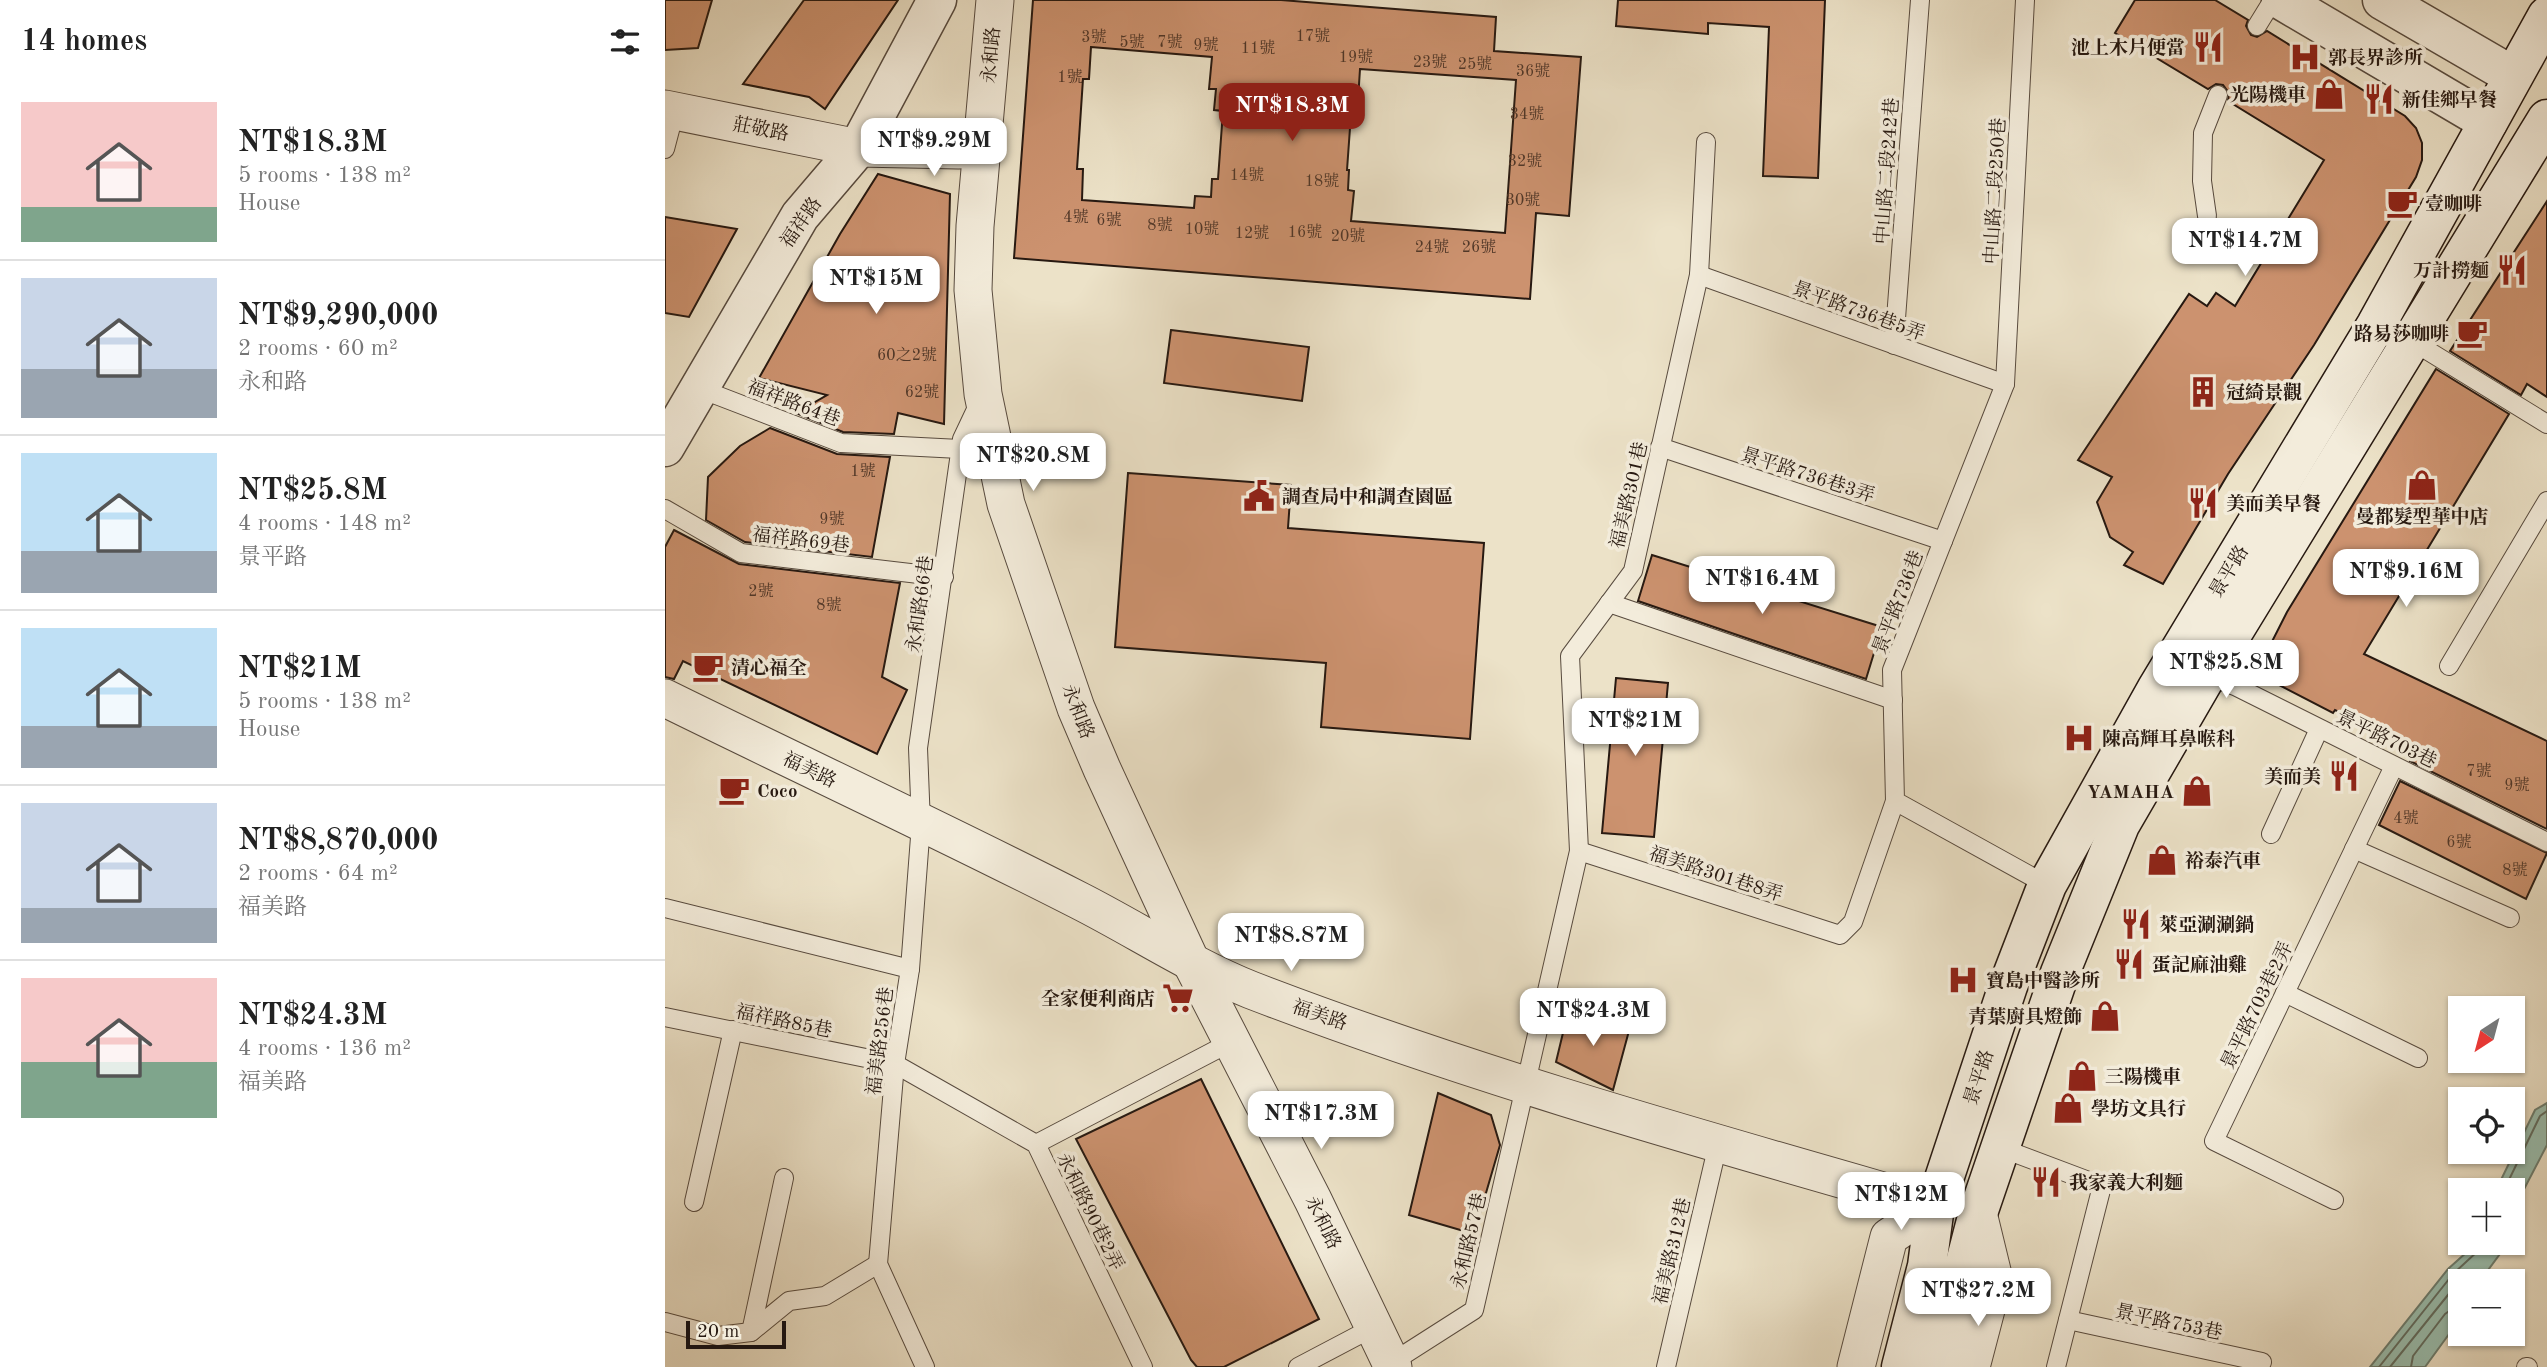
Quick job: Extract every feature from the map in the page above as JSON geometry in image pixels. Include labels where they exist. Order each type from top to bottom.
[{"type":"main road","name":"福祥路","points":[[665,447],[800,216],[858,148],[937,0]]},
{"type":"main road","points":[[2382,0],[2547,96]]},
{"type":"main road","points":[[2269,13],[2488,122],[2542,142]]},
{"type":"main road","name":"景平路","points":[[1944,1270],[1935,1206],[2008,986],[2047,885],[2150,700],[2376,325],[2547,16]]},
{"type":"main road","name":"景平路","points":[[1944,1270],[1977,1213],[2060,973],[2120,825],[2207,675],[2412,341],[2542,142]]},
{"type":"main road","points":[[1901,1367],[1944,1270]]},
{"type":"main road","points":[[1938,1367],[1944,1270]]},
{"type":"street","name":"永和路","points":[[995,0],[975,226],[973,289],[983,394],[1006,504],[1076,708],[1102,769],[1192,964],[1233,1041],[1392,1365]]},
{"type":"street","name":"莊敬路","points":[[670,110],[858,148],[959,150],[984,130]]},
{"type":"street","name":"福美路","points":[[665,698],[1082,902],[1192,964],[1250,989],[1526,1087],[1935,1206]]},
{"type":"street","points":[[1857,1367],[1889,1237],[1935,1206]]},
{"type":"street","points":[[1971,1367],[1994,1279],[1977,1213]]},
{"type":"lane","name":"中山路二段242巷","points":[[1894,345],[1920,0]]},
{"type":"lane","name":"中山路二段250巷","points":[[2005,384],[2025,0]]},
{"type":"lane","points":[[2269,13],[2273,0]]},
{"type":"lane","points":[[2207,216],[2202,181],[2203,133],[2218,95]]},
{"type":"lane","points":[[665,149],[670,110]]},
{"type":"lane","name":"福美路301巷","points":[[1526,1087],[1579,850],[1570,656],[1633,571],[1699,275],[1706,142]]},
{"type":"lane","name":"景平路736巷5弄","points":[[1699,275],[2005,384]]},
{"type":"lane","points":[[2412,341],[2547,424]]},
{"type":"lane","name":"景平路736巷","points":[[1895,801],[1892,670],[2005,384]]},
{"type":"lane","name":"福祥路64巷","points":[[698,388],[841,443],[960,449]]},
{"type":"lane","name":"永和路66巷","points":[[921,824],[918,748],[960,449],[983,394]]},
{"type":"lane","name":"景平路736巷3弄","points":[[1660,447],[1943,541]]},
{"type":"lane","points":[[2449,666],[2547,501]]},
{"type":"lane","name":"福祥路69巷","points":[[665,509],[741,553],[944,577]]},
{"type":"lane","points":[[1609,603],[1893,700]]},
{"type":"lane","name":"景平路703巷","points":[[2207,675],[2237,687],[2547,842]]},
{"type":"lane","points":[[2271,834],[2319,729]]},
{"type":"lane","name":"景平路703巷2弄","points":[[2335,1200],[2214,1141],[2394,766]]},
{"type":"lane","points":[[1895,801],[2047,885]]},
{"type":"lane","name":"福美路301巷8弄","points":[[1579,850],[1840,935],[1853,922],[1895,801]]},
{"type":"lane","name":"福美路256巷","points":[[878,1264],[895,1064],[909,969],[921,824]]},
{"type":"lane","points":[[2354,849],[2510,918]]},
{"type":"lane","points":[[665,908],[909,969]]},
{"type":"lane","points":[[2285,993],[2418,1058]]},
{"type":"lane","name":"福祥路85巷","points":[[665,1017],[895,1064]]},
{"type":"lane","points":[[694,1202],[733,1030]]},
{"type":"lane","points":[[1036,1144],[1233,1041]]},
{"type":"lane","name":"永和路90巷2弄","points":[[895,1064],[1036,1144],[1143,1367]]},
{"type":"lane","name":"永和路57巷","points":[[1392,1365],[1474,1310],[1526,1087]]},
{"type":"lane","name":"福美路312巷","points":[[1666,1367],[1718,1144]]},
{"type":"lane","points":[[2001,1148],[2102,1186],[2056,1367]]},
{"type":"lane","points":[[751,1332],[784,1178]]},
{"type":"lane","points":[[665,1322],[718,1336],[751,1332],[789,1301],[825,1296],[878,1264],[925,1367]]},
{"type":"lane","name":"景平路753巷","points":[[2068,1320],[2262,1362]]},
{"type":"lane","points":[[1298,1367],[1374,1327]]},
{"type":"water","points":[[2547,1103],[2547,1145],[2525,1187],[2525,1178],[2502,1178],[2509,1164],[2525,1164],[2525,1131],[2535,1110]]},
{"type":"water","points":[[2464,1255],[2499,1255],[2489,1269],[2448,1269]]},
{"type":"water","points":[[2448,1269],[2448,1335],[2425,1367],[2370,1367]]},
{"type":"building","points":[[665,0],[712,0],[698,48],[665,50]]},
{"type":"building","points":[[804,0],[898,0],[825,109],[809,97],[743,84]]},
{"type":"building","points":[[1033,0],[1281,0],[1496,17],[1494,51],[1581,57],[1569,216],[1536,213],[1530,299],[1014,258]],"holes":[[[1091,47],[1212,57],[1209,89],[1216,89],[1214,110],[1223,111],[1218,179],[1212,179],[1211,197],[1195,196],[1194,208],[1082,200],[1083,169],[1077,169],[1083,79],[1089,79]],[[1360,69],[1516,80],[1505,233],[1351,221],[1354,191],[1348,190],[1347,170],[1352,100],[1358,100]]]},
{"type":"building","points":[[1618,0],[1825,0],[1818,178],[1763,176],[1769,27],[1708,23],[1708,34],[1616,26]]},
{"type":"building","points":[[2135,0],[2215,0],[2248,20],[2246,26],[2251,35],[2257,37],[2267,31],[2405,116],[2416,128],[2422,143],[2422,160],[2416,177],[2314,345],[2228,474],[2163,584],[2124,565],[2133,552],[2110,537],[2097,502],[2112,477],[2078,460],[2189,294],[2207,306],[2216,293],[2235,306],[2324,160],[2228,101],[2229,93],[2223,85],[2216,84],[2208,89],[2115,33]]},
{"type":"building","points":[[878,174],[950,194],[944,424],[898,413],[894,434],[843,432],[796,413],[827,395],[759,378],[840,234]]},
{"type":"building","points":[[2547,201],[2547,397],[2527,384],[2521,395],[2450,351]]},
{"type":"building","points":[[665,217],[737,229],[689,317],[665,313]]},
{"type":"building","points":[[1171,330],[1309,347],[1302,401],[1164,383]]},
{"type":"building","points":[[2436,369],[2509,414],[2364,654],[2547,741],[2547,829],[2410,761],[2417,748],[2335,710],[2333,713],[2256,673],[2287,612]]},
{"type":"building","points":[[770,428],[837,454],[890,457],[872,557],[745,542],[706,520],[708,477],[740,446]]},
{"type":"building","points":[[1128,473],[1291,485],[1288,528],[1484,543],[1470,739],[1321,727],[1326,663],[1115,647]]},
{"type":"building","points":[[674,530],[739,564],[900,583],[882,677],[907,690],[877,754],[683,661],[674,679],[665,677],[665,547]]},
{"type":"building","points":[[1652,555],[1882,627],[1866,679],[1638,601]]},
{"type":"building","points":[[1616,678],[1668,683],[1654,837],[1602,833]]},
{"type":"building","points":[[2400,781],[2547,853],[2526,899],[2379,825]]},
{"type":"building","points":[[1568,1012],[1630,1027],[1613,1090],[1556,1062]]},
{"type":"building","points":[[1201,1079],[1319,1319],[1224,1367],[1197,1367],[1191,1360],[1076,1139]]},
{"type":"building","points":[[1438,1093],[1491,1115],[1500,1145],[1474,1234],[1409,1215]]},
{"type":"place","name":"池上木片便當","points":[[2208,47]]},
{"type":"place","name":"郭長界診所","points":[[2305,57]]},
{"type":"place","name":"光陽機車","points":[[2329,94]]},
{"type":"place","name":"新佳鄉早餐","points":[[2379,99]]},
{"type":"place","name":"壹咖啡","points":[[2402,203]]},
{"type":"place","name":"万計撈麵","points":[[2512,270]]},
{"type":"place","name":"路易莎咖啡","points":[[2472,333]]},
{"type":"place","name":"冠綺景觀","points":[[2203,392]]},
{"type":"place","name":"曼都髮型華中店","points":[[2422,485]]},
{"type":"place","name":"調查局中和調查園區","points":[[1259,496]]},
{"type":"place","name":"美而美早餐","points":[[2203,503]]},
{"type":"place","name":"清心福全","points":[[708,667]]},
{"type":"place","name":"陳高輝耳鼻喉科","points":[[2079,738]]},
{"type":"place","name":"美而美","points":[[2344,776]]},
{"type":"place","name":"Coco","points":[[734,790]]},
{"type":"place","name":"YAMAHA","points":[[2197,791]]},
{"type":"place","name":"裕泰汽車","points":[[2162,860]]},
{"type":"place","name":"萊亞涮涮鍋","points":[[2136,924]]},
{"type":"place","name":"蛋記麻油雞","points":[[2129,964]]},
{"type":"place","name":"寶島中醫診所","points":[[1963,980]]},
{"type":"place","name":"全家便利商店","points":[[1178,998]]},
{"type":"place","name":"青葉廚具燈飾","points":[[2105,1016]]},
{"type":"place","name":"三陽機車","points":[[2082,1076]]},
{"type":"place","name":"學坊文具行","points":[[2068,1108]]},
{"type":"place","name":"我家義大利麵","points":[[2046,1182]]}]
